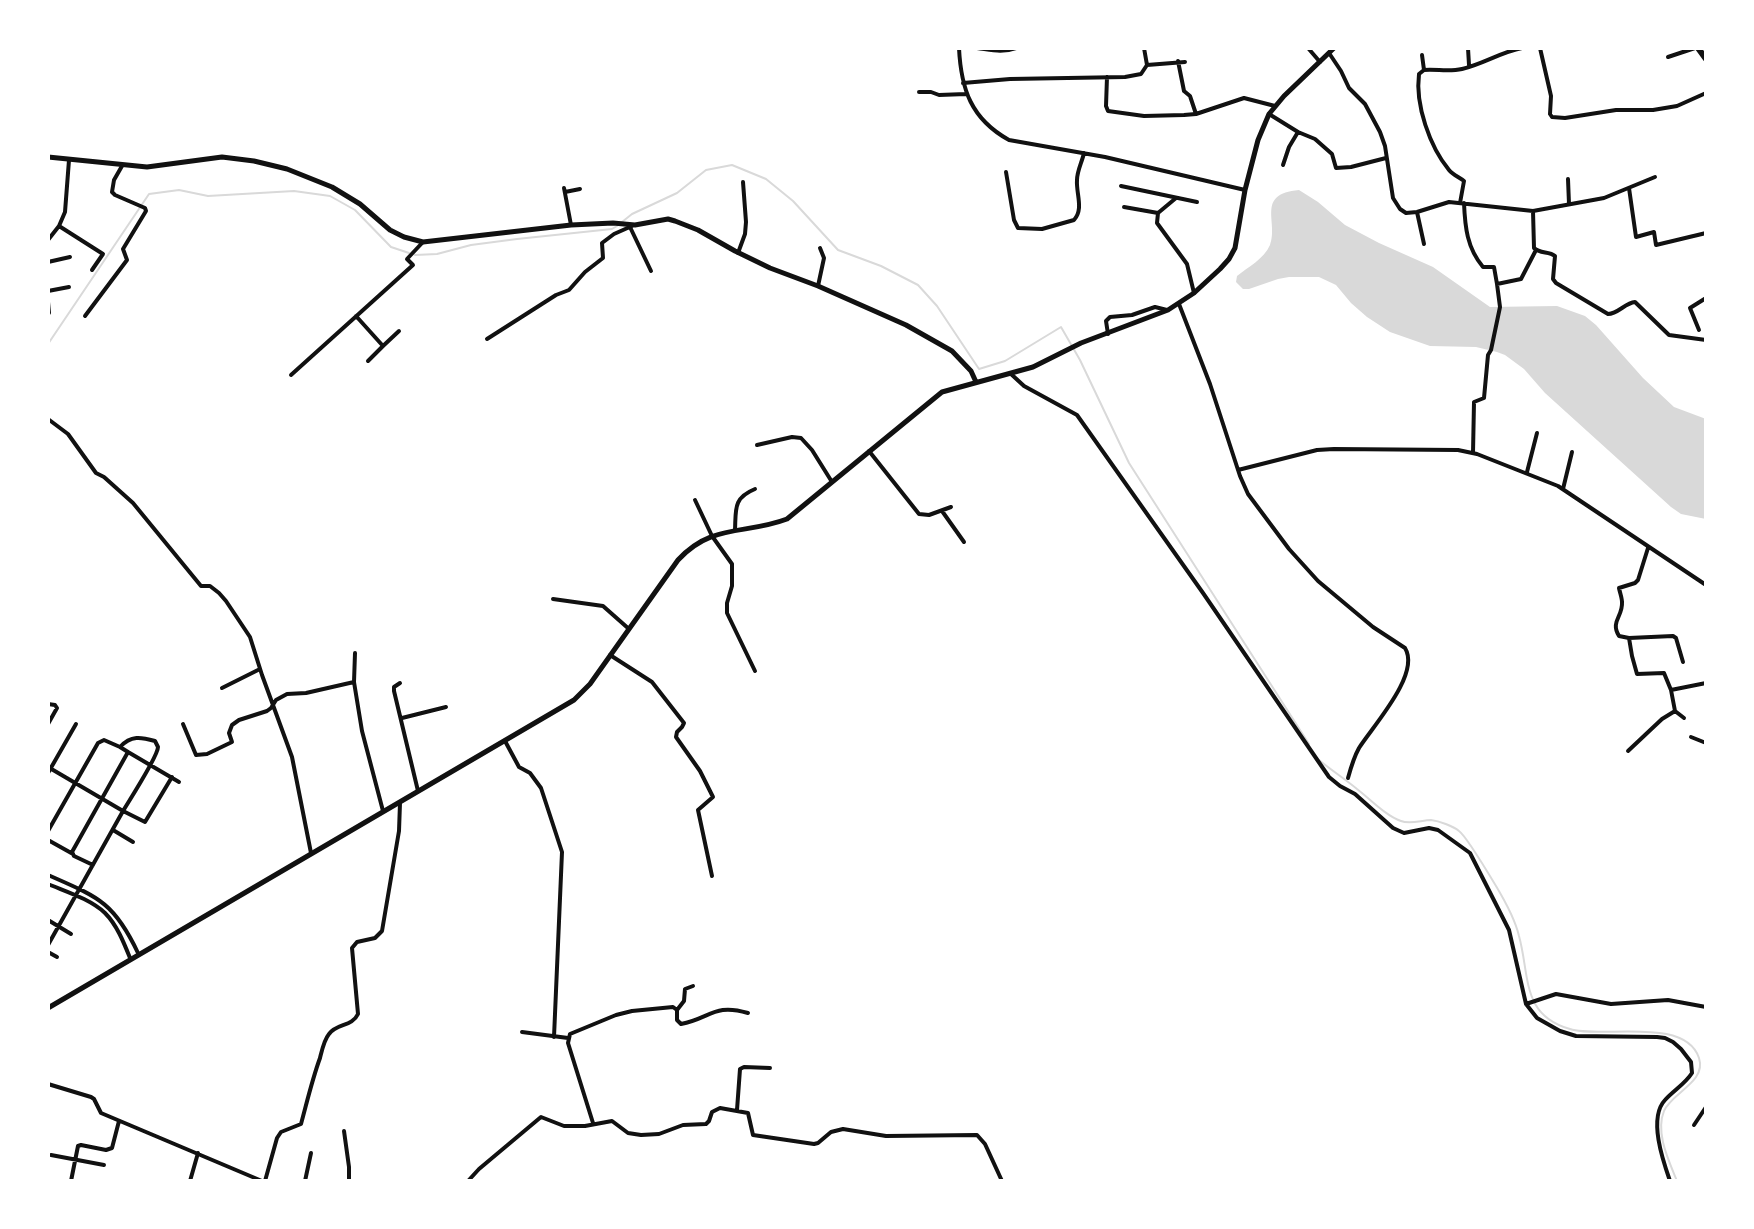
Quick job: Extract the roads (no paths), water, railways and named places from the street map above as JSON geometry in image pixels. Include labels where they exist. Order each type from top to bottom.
[{"type":"main road","points":[[1697,48],[1706,59]]},
{"type":"street","points":[[959,48],[963,83],[969,101],[987,123],[1009,140],[1154,167],[1245,190]]},
{"type":"street","points":[[977,48],[1006,52],[1016,48]]},
{"type":"street","points":[[963,83],[1141,74],[1147,65],[1144,48]]},
{"type":"street","points":[[1308,48],[1320,62]]},
{"type":"street","points":[[1468,48],[1469,67]]},
{"type":"street","points":[[1473,453],[1474,402],[1484,398],[1488,355],[1500,307],[1497,284],[1494,267],[1483,267],[1474,256],[1462,203],[1464,181],[1450,171],[1426,130],[1418,86],[1419,74],[1424,70],[1469,67],[1522,48]]},
{"type":"street","points":[[1540,48],[1551,96],[1552,117],[1616,110],[1653,110],[1677,106],[1706,93]]},
{"type":"street","points":[[1668,57],[1697,48]]},
{"type":"street","points":[[48,1008],[574,700],[590,684],[678,560],[695,544],[712,536],[787,519],[942,392],[1033,367],[1081,343],[1168,310],[1194,293],[1220,269],[1235,248],[1245,190],[1258,140],[1269,114],[1332,50],[1349,88],[1365,104],[1383,139],[1390,190],[1396,205],[1406,213],[1443,203],[1533,211],[1604,198],[1655,177]]},
{"type":"street","points":[[1422,55],[1424,70]]},
{"type":"street","points":[[1178,61],[1184,91],[1190,96],[1196,114]]},
{"type":"street","points":[[1147,65],[1185,62]]},
{"type":"street","points":[[1107,77],[1108,111],[1144,116],[1196,114],[1244,98],[1275,106]]},
{"type":"street","points":[[919,92],[966,94]]},
{"type":"street","points":[[1269,114],[1315,139],[1332,154],[1336,168],[1386,158]]},
{"type":"street","points":[[1283,165],[1298,132]]},
{"type":"street","points":[[1006,172],[1018,228],[1042,229],[1078,217],[1077,181],[1084,153]]},
{"type":"street","points":[[48,157],[147,167],[222,157],[254,161],[287,169],[351,197],[390,230],[423,242],[571,225],[630,225],[668,219],[698,230],[770,268],[885,314],[952,351],[971,371],[976,382]]},
{"type":"street","points":[[48,240],[65,212],[69,160]]},
{"type":"street","points":[[85,316],[127,260],[123,249],[144,214],[145,208],[112,192],[114,180],[122,166]]},
{"type":"street","points":[[1568,179],[1569,204]]},
{"type":"street","points":[[738,253],[746,222],[743,182]]},
{"type":"street","points":[[1121,186],[1197,202]]},
{"type":"street","points":[[1629,188],[1636,237],[1654,232],[1656,245],[1706,233]]},
{"type":"street","points":[[571,225],[565,190],[580,189]]},
{"type":"street","points":[[1176,198],[1158,213],[1157,225],[1184,259],[1194,293]]},
{"type":"street","points":[[1124,207],[1158,213]]},
{"type":"street","points":[[1497,284],[1521,279],[1536,250],[1533,211]]},
{"type":"street","points":[[1417,212],[1424,244]]},
{"type":"street","points":[[630,225],[651,271]]},
{"type":"street","points":[[487,339],[569,290],[603,258],[602,243],[605,239],[630,225]]},
{"type":"street","points":[[59,226],[103,254],[92,270]]},
{"type":"street","points":[[291,375],[413,265],[407,259],[423,242]]},
{"type":"street","points":[[818,286],[824,258],[820,248]]},
{"type":"street","points":[[1536,250],[1555,256],[1553,279],[1556,283],[1604,312],[1611,314],[1635,302],[1669,335],[1706,340]]},
{"type":"street","points":[[48,262],[70,257]]},
{"type":"street","points":[[48,291],[69,287]]},
{"type":"street","points":[[1699,330],[1690,308],[1706,298]]},
{"type":"street","points":[[48,302],[49,313]]},
{"type":"street","points":[[1179,304],[1210,384],[1238,470],[1255,505],[1318,581],[1408,653],[1409,659],[1396,696],[1358,751],[1348,778]]},
{"type":"street","points":[[1108,334],[1106,321],[1110,317],[1132,315],[1155,307],[1168,310]]},
{"type":"street","points":[[356,316],[383,346]]},
{"type":"street","points":[[368,361],[399,331]]},
{"type":"street","points":[[1011,374],[1024,386],[1077,415],[1329,777],[1355,794],[1393,828],[1404,833],[1429,828],[1438,830],[1470,853],[1509,930],[1526,1004],[1537,1018],[1576,1036],[1657,1037],[1673,1042],[1681,1049],[1691,1062],[1692,1073],[1662,1103],[1659,1122],[1660,1146],[1670,1181]]},
{"type":"street","points":[[48,419],[68,434],[96,473],[133,503],[201,586],[210,586],[226,601],[248,633],[292,757],[311,853]]},
{"type":"street","points":[[1527,472],[1537,433]]},
{"type":"street","points":[[757,445],[792,437],[801,438],[832,482]]},
{"type":"street","points":[[1238,470],[1317,450],[1458,450],[1473,453],[1527,472],[1563,489],[1706,585]]},
{"type":"street","points":[[869,451],[919,514],[929,515],[951,507]]},
{"type":"street","points":[[1563,489],[1572,452]]},
{"type":"street","points":[[735,530],[737,503],[745,493],[755,489]]},
{"type":"street","points":[[695,500],[712,536],[732,564],[727,613],[755,671]]},
{"type":"street","points":[[942,511],[964,542]]},
{"type":"street","points":[[1648,548],[1638,580],[1619,588],[1622,606],[1616,633],[1629,638],[1673,636],[1683,662]]},
{"type":"street","points":[[553,599],[603,606],[629,629]]},
{"type":"street","points":[[1629,638],[1637,674],[1664,673],[1675,711],[1684,718]]},
{"type":"street","points":[[355,653],[354,682],[362,731],[383,811]]},
{"type":"street","points":[[610,655],[652,682],[684,723],[676,737],[700,771],[713,797],[698,810],[712,876]]},
{"type":"street","points":[[222,688],[260,669]]},
{"type":"street","points":[[183,724],[196,755],[202,756],[232,742],[229,729],[232,725],[267,711],[276,700],[287,694],[354,682]]},
{"type":"street","points":[[400,683],[394,691],[418,791]]},
{"type":"street","points":[[1671,690],[1706,683]]},
{"type":"street","points":[[48,704],[57,708],[48,724]]},
{"type":"street","points":[[402,718],[446,707]]},
{"type":"street","points":[[1628,751],[1675,711]]},
{"type":"street","points":[[76,724],[49,769],[102,800],[145,822],[172,777]]},
{"type":"street","points":[[48,945],[158,745],[140,736],[125,741],[120,747]]},
{"type":"street","points":[[1691,737],[1706,743]]},
{"type":"street","points":[[48,831],[101,740],[120,747],[179,782]]},
{"type":"street","points":[[505,741],[519,767],[530,773],[541,788],[562,852],[554,1037]]},
{"type":"street","points":[[73,854],[128,752]]},
{"type":"street","points":[[48,1084],[91,1097],[101,1113],[264,1181],[277,1138],[281,1132],[301,1124],[327,1037],[334,1029],[357,1018],[352,948],[357,942],[375,938],[382,931],[399,831],[400,801]]},
{"type":"street","points":[[113,830],[133,842]]},
{"type":"street","points":[[48,840],[93,865]]},
{"type":"street","points":[[48,875],[106,904],[126,927],[138,953]]},
{"type":"street","points":[[48,884],[87,901],[105,913],[121,936],[130,958]]},
{"type":"street","points":[[48,920],[71,934]]},
{"type":"street","points":[[48,952],[57,957]]},
{"type":"street","points":[[693,986],[685,989],[684,1001],[677,1010],[677,1020],[681,1024],[724,1009],[748,1013]]},
{"type":"street","points":[[1526,1004],[1556,994],[1611,1004],[1668,1000],[1706,1007]]},
{"type":"street","points":[[568,1038],[570,1034],[616,1015],[670,1007],[677,1010]]},
{"type":"street","points":[[522,1032],[568,1038]]},
{"type":"street","points":[[568,1038],[593,1123]]},
{"type":"street","points":[[737,1110],[740,1069],[770,1068]]},
{"type":"street","points":[[1694,1125],[1706,1107]]},
{"type":"street","points":[[468,1181],[538,1118],[545,1117],[564,1126],[612,1121],[633,1135],[653,1135],[683,1125],[706,1124],[715,1109],[749,1114],[753,1135],[814,1144],[831,1132],[843,1129],[886,1136],[977,1135],[985,1144],[1002,1181]]},
{"type":"street","points":[[71,1181],[78,1146],[112,1148],[119,1121]]},
{"type":"street","points":[[344,1131],[349,1181]]},
{"type":"street","points":[[190,1181],[198,1153]]},
{"type":"street","points":[[305,1181],[311,1153]]},
{"type":"street","points":[[51,1155],[104,1165]]},
{"type":"waterway","points":[[622,222],[632,214],[677,193],[706,170],[732,165],[766,179],[793,201],[838,250],[881,266],[918,285],[937,306],[979,369],[1005,361],[1061,327],[1129,463],[1309,744]]},
{"type":"waterway","points":[[48,344],[149,194],[179,190],[208,196],[294,191],[330,196],[355,210],[391,247],[409,253]]},
{"type":"waterway","points":[[415,255],[617,226]]},
{"type":"waterway","points":[[1319,760],[1395,819],[1408,823],[1434,821],[1453,827],[1462,834],[1503,898],[1519,936],[1530,992],[1535,1004],[1554,1023],[1584,1031],[1660,1033],[1677,1037],[1691,1045],[1699,1058],[1698,1074],[1668,1105],[1661,1128],[1664,1147],[1677,1181]]}]
